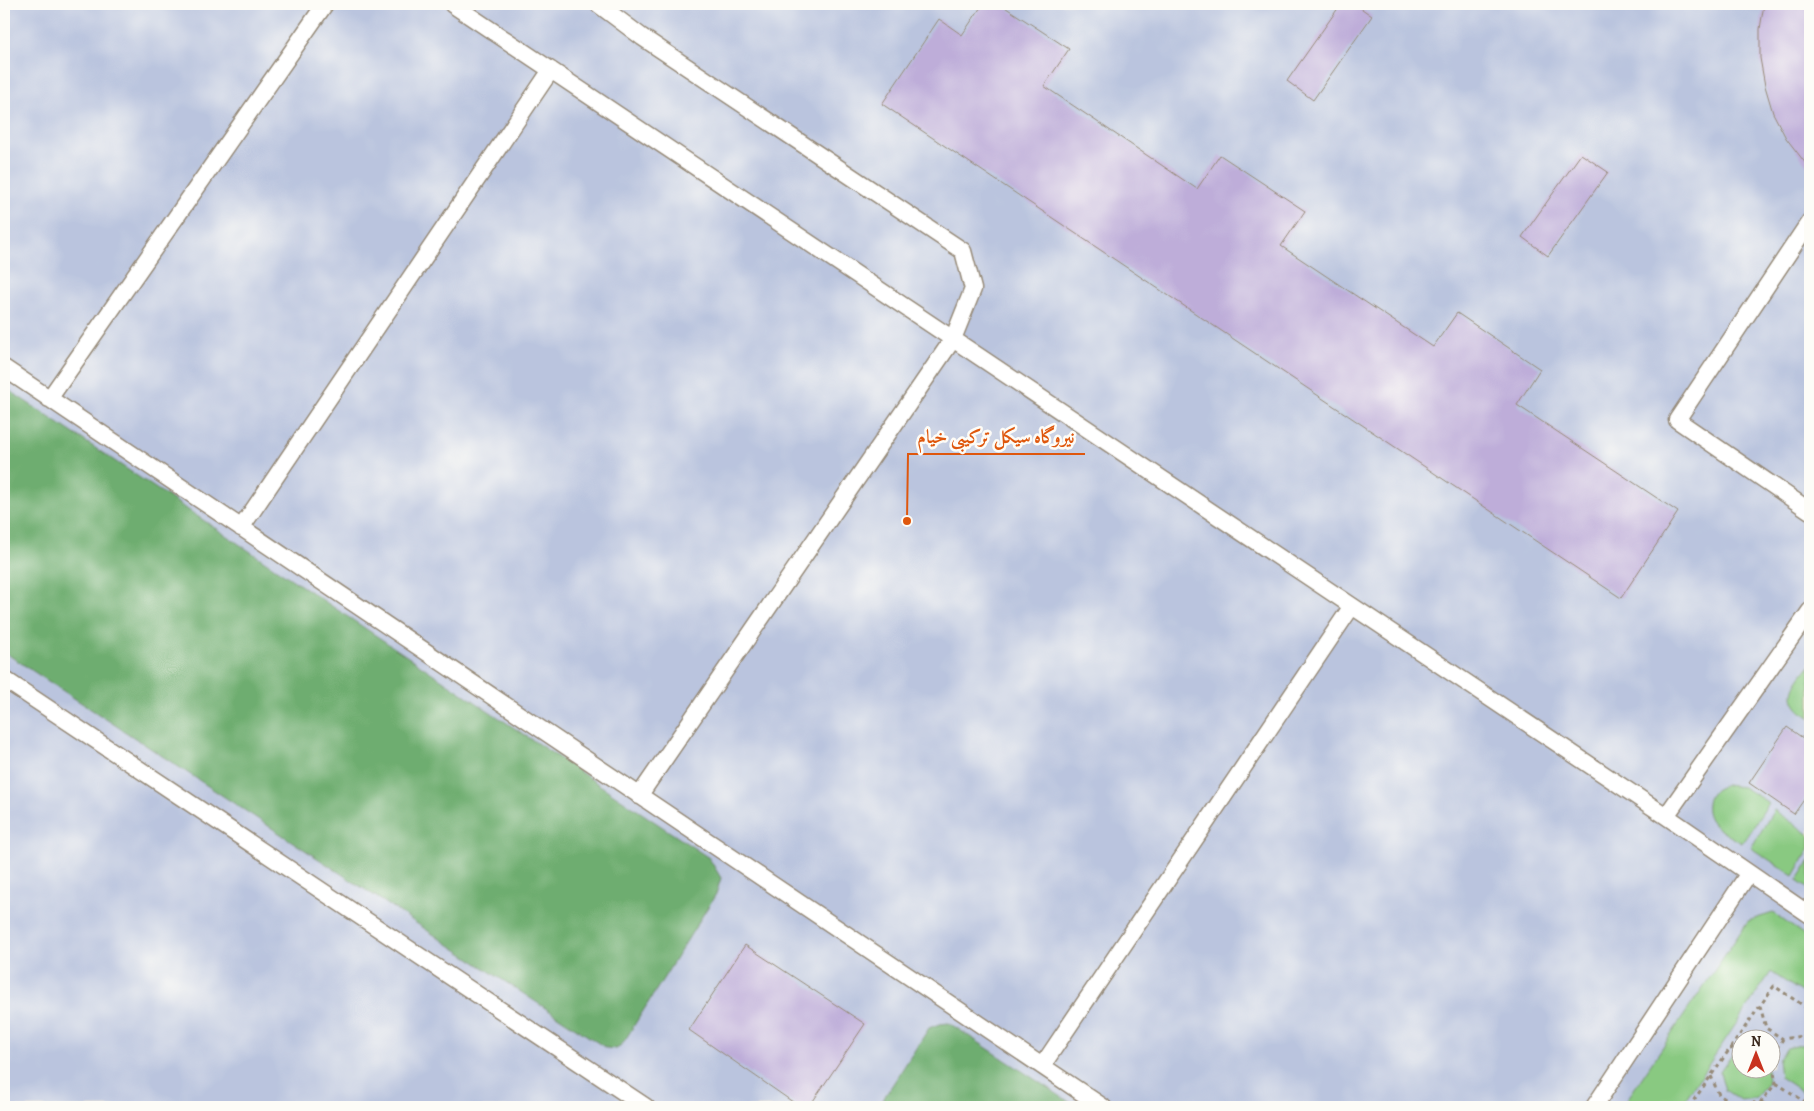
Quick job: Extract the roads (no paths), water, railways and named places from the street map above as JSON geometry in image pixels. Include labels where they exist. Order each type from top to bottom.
[{"type":"lane","points":[[49,399],[325,4]]},
{"type":"lane","points":[[452,4],[1666,816],[1810,915]]},
{"type":"lane","points":[[598,4],[642,37],[963,251],[973,289],[954,339],[639,796]]},
{"type":"lane","points":[[241,528],[551,70]]},
{"type":"lane","points":[[1810,221],[1677,420],[1810,510]]},
{"type":"lane","points":[[4,368],[1103,1107]]},
{"type":"lane","points":[[1042,1066],[1352,606]]},
{"type":"lane","points":[[1666,816],[1809,615]]},
{"type":"lane","points":[[4,678],[646,1107]]},
{"type":"lane","points":[[1594,1107],[1749,873]]},
{"type":"place","name":"نیروگاه سیکل ترکیبی خیام","points":[[907,521]]}]
